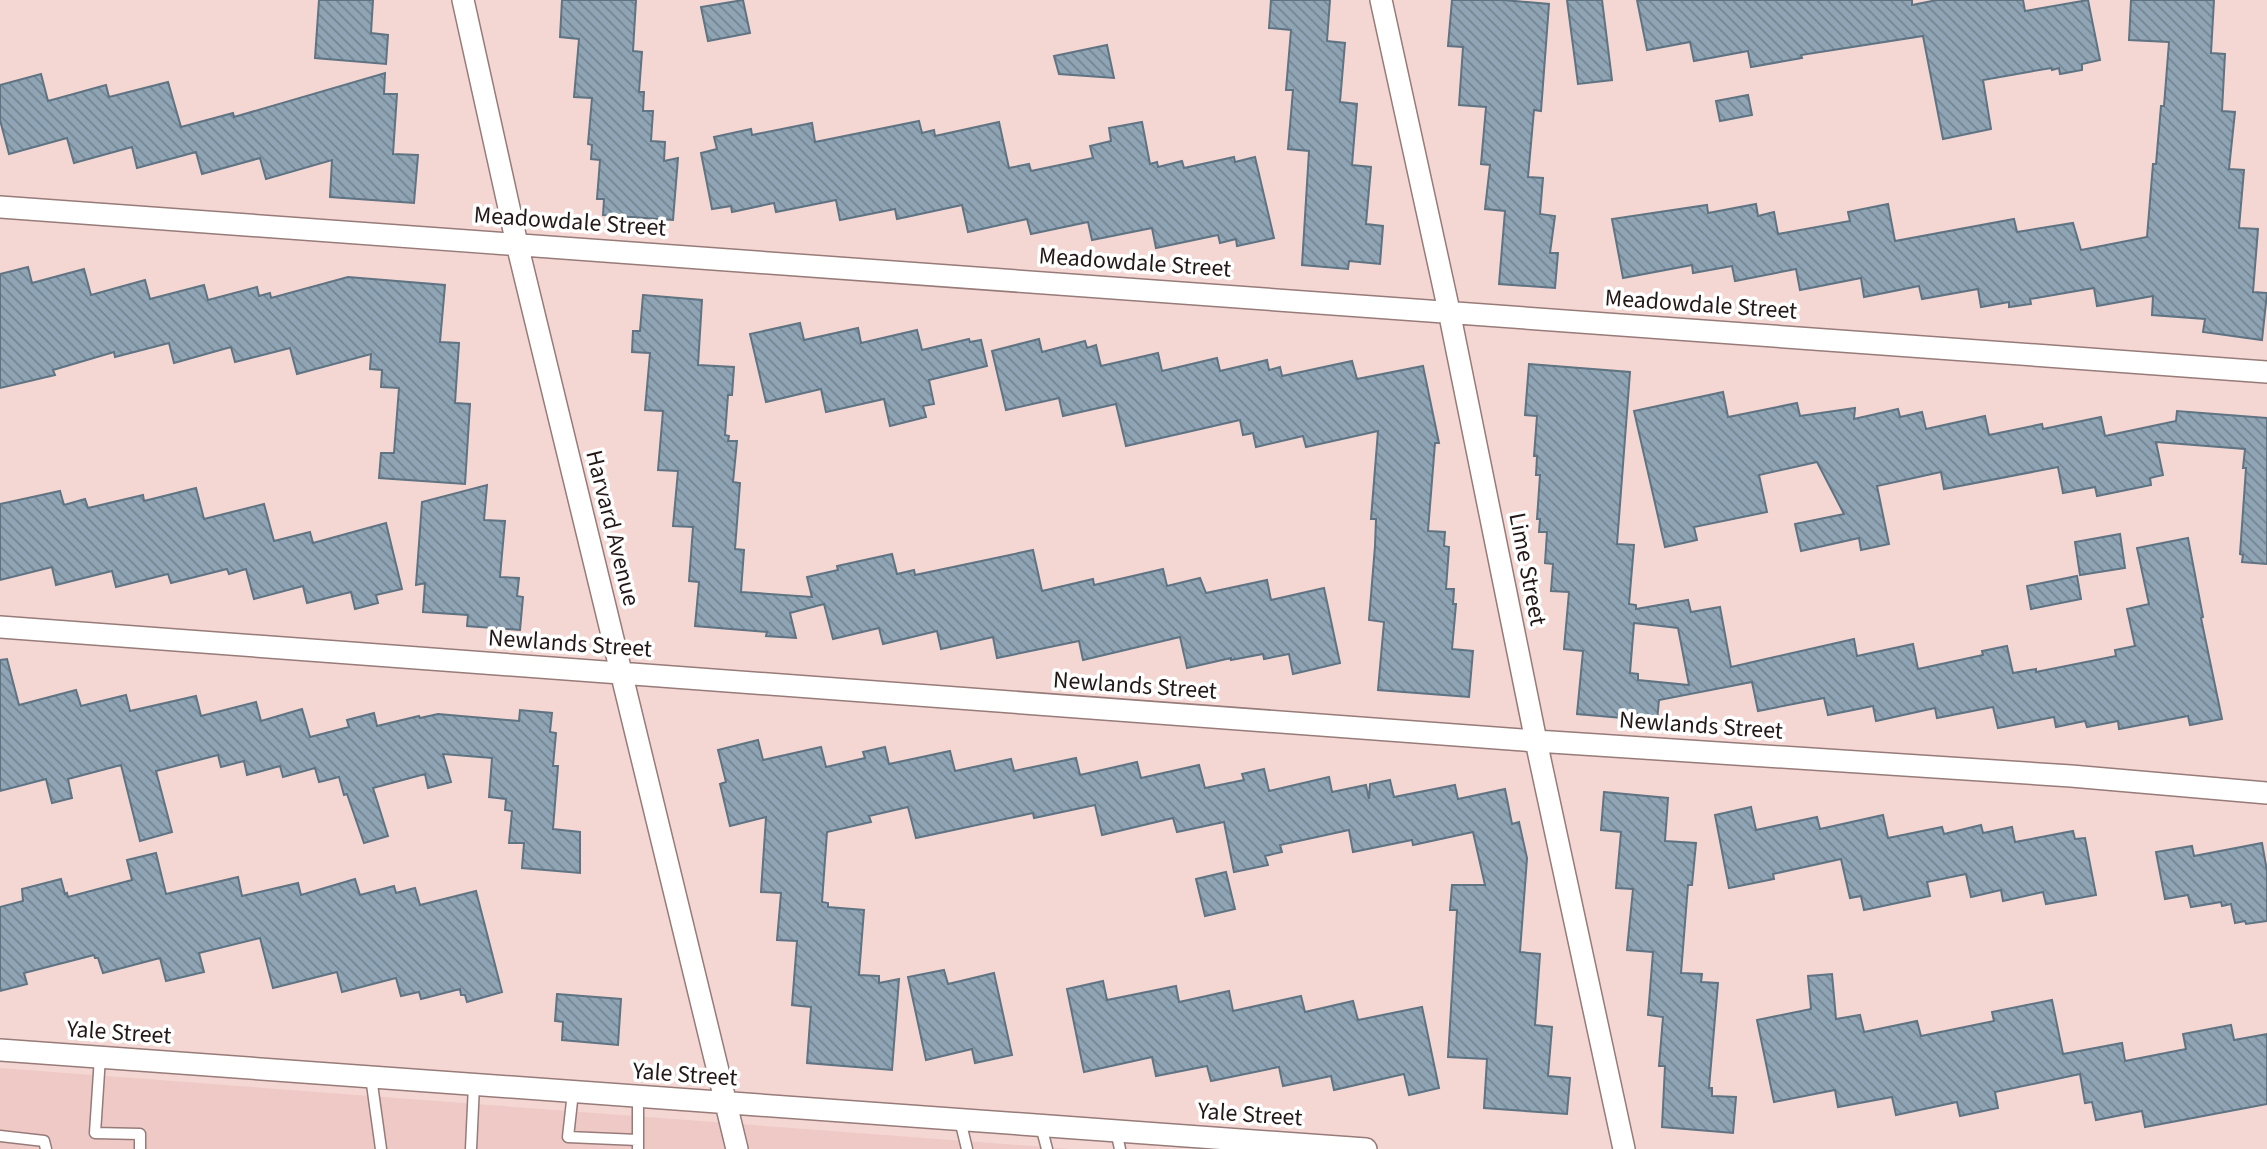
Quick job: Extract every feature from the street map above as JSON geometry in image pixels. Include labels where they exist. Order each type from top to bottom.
[{"type":"street","name":"Harvard Avenue","points":[[463,0],[517,244],[737,1149]]},
{"type":"street","name":"Lime Street","points":[[1381,0],[1449,311],[1536,741],[1624,1149]]},
{"type":"street","name":"Meadowdale Street","points":[[0,207],[2267,372]]},
{"type":"street","name":"Newlands Street","points":[[0,627],[1536,741],[2071,776],[2267,793]]},
{"type":"street","name":"Yale Street","points":[[0,1050],[1041,1126],[1118,1140],[1366,1149]]},
{"type":"lane","points":[[100,1057],[95,1133],[141,1134],[140,1149]]},
{"type":"lane","points":[[371,1077],[381,1149]]},
{"type":"lane","points":[[471,1149],[474,1085]]},
{"type":"lane","points":[[573,1092],[568,1137],[638,1144],[638,1097]]},
{"type":"lane","points":[[960,1120],[967,1149]]},
{"type":"lane","points":[[1041,1126],[1047,1149]]},
{"type":"lane","points":[[0,1136],[44,1141],[46,1149]]},
{"type":"shaded area","points":[[0,1068],[1071,1149],[0,1149]]},
{"type":"building","points":[[319,0],[373,0],[371,33],[388,35],[386,64],[315,58]]},
{"type":"building","points":[[562,0],[636,0],[633,51],[642,52],[639,92],[644,92],[643,111],[653,111],[651,141],[665,142],[664,161],[678,158],[673,220],[603,215],[604,199],[597,199],[600,160],[591,159],[592,145],[588,144],[592,98],[574,97],[579,39],[560,37]]},
{"type":"building","points":[[743,0],[750,33],[708,41],[701,7]]},
{"type":"building","points":[[1271,0],[1330,0],[1327,41],[1345,43],[1340,102],[1357,104],[1352,165],[1371,167],[1366,224],[1383,226],[1380,264],[1349,261],[1348,269],[1302,265],[1309,151],[1288,149],[1293,90],[1286,90],[1291,30],[1269,28]]},
{"type":"building","points":[[1452,0],[1503,0],[1549,4],[1541,111],[1534,110],[1528,177],[1543,178],[1540,214],[1555,216],[1550,253],[1558,253],[1555,288],[1499,284],[1505,211],[1485,209],[1490,165],[1481,164],[1486,107],[1459,105],[1463,47],[1448,46]]},
{"type":"building","points":[[1567,0],[1602,0],[1612,80],[1578,84]]},
{"type":"building","points":[[1637,0],[1912,0],[1912,5],[1937,0],[2023,0],[2025,11],[2088,0],[2100,60],[2082,64],[2082,70],[2060,74],[2059,68],[2051,68],[1983,80],[1991,129],[1943,139],[1923,36],[1801,55],[1802,58],[1751,67],[1748,51],[1694,61],[1690,42],[1647,50]]},
{"type":"building","points":[[2131,0],[2214,0],[2211,53],[2225,54],[2222,111],[2235,112],[2229,169],[2244,170],[2239,228],[2258,229],[2253,292],[2267,293],[2262,340],[2203,332],[2205,319],[2152,315],[2153,296],[2097,306],[2094,288],[2030,299],[2031,304],[2009,307],[2009,302],[1981,307],[1978,289],[1922,299],[1919,286],[1864,297],[1861,278],[1800,290],[1796,269],[1735,281],[1732,266],[1693,273],[1692,265],[1623,278],[1612,219],[1707,205],[1708,213],[1756,204],[1758,216],[1774,212],[1778,234],[1850,221],[1848,212],[1888,204],[1895,241],[2014,219],[2017,232],[2073,223],[2081,250],[2147,237],[2153,164],[2156,164],[2161,106],[2164,106],[2169,42],[2129,40]]},
{"type":"building","points":[[1107,45],[1114,78],[1059,74],[1054,56]]},
{"type":"building","points":[[385,73],[384,94],[397,94],[393,154],[418,155],[414,203],[330,197],[332,160],[266,179],[260,158],[202,174],[196,152],[137,168],[132,147],[74,163],[67,138],[9,154],[0,120],[0,85],[41,74],[48,101],[106,85],[109,97],[168,82],[181,127],[233,113],[234,117]]},
{"type":"building","points":[[1748,95],[1752,115],[1720,121],[1716,101]]},
{"type":"building","points":[[919,121],[922,133],[934,130],[935,136],[999,122],[1009,168],[1029,164],[1031,171],[1093,158],[1090,146],[1111,141],[1109,128],[1142,122],[1150,164],[1157,162],[1158,167],[1182,161],[1184,168],[1234,157],[1235,162],[1255,157],[1274,238],[1237,246],[1236,239],[1220,243],[1218,235],[1156,248],[1152,228],[1092,240],[1088,222],[1031,234],[1027,219],[968,232],[962,205],[897,219],[895,209],[840,220],[836,200],[776,212],[774,203],[732,212],[731,206],[712,209],[701,153],[717,149],[714,137],[751,129],[752,135],[812,123],[815,142]]},
{"type":"building","points":[[28,267],[32,283],[84,269],[91,295],[145,280],[150,299],[204,285],[208,300],[257,287],[259,296],[270,293],[271,298],[348,277],[445,285],[440,342],[459,343],[455,403],[470,404],[465,484],[379,478],[381,453],[394,453],[399,388],[381,387],[382,370],[370,369],[371,354],[297,374],[290,348],[235,362],[231,347],[174,363],[169,343],[115,357],[114,352],[53,370],[55,375],[0,388],[0,274]]},
{"type":"building","points":[[643,295],[702,300],[698,365],[734,367],[732,395],[728,395],[725,435],[729,436],[728,441],[737,441],[733,482],[740,483],[735,549],[744,550],[741,592],[812,597],[807,577],[838,570],[837,566],[892,554],[897,574],[914,570],[915,575],[1033,550],[1042,591],[1093,579],[1094,585],[1163,569],[1167,586],[1200,578],[1206,593],[1267,580],[1271,600],[1324,588],[1340,663],[1293,674],[1289,654],[1264,659],[1263,654],[1187,668],[1180,637],[1083,660],[1079,641],[997,658],[993,637],[941,649],[937,631],[883,644],[879,628],[833,639],[824,604],[790,613],[796,638],[766,636],[767,632],[695,626],[699,582],[689,581],[693,527],[673,526],[678,471],[658,470],[663,411],[645,410],[650,353],[632,352],[633,331],[640,331]]},
{"type":"building","points":[[800,323],[804,340],[858,328],[861,343],[917,330],[922,350],[969,339],[970,342],[981,340],[987,366],[929,380],[934,404],[923,406],[926,417],[890,426],[884,399],[826,412],[821,389],[766,402],[750,334]]},
{"type":"building","points":[[1039,339],[1042,352],[1085,341],[1087,348],[1096,345],[1101,366],[1158,353],[1162,371],[1217,358],[1220,371],[1267,360],[1269,370],[1280,367],[1282,376],[1352,361],[1357,379],[1423,366],[1439,443],[1435,443],[1428,531],[1445,532],[1444,546],[1449,547],[1446,589],[1454,589],[1453,604],[1456,604],[1452,649],[1473,651],[1469,697],[1378,690],[1384,622],[1369,620],[1376,519],[1371,519],[1378,431],[1306,447],[1303,436],[1256,447],[1253,433],[1243,435],[1240,420],[1126,446],[1116,404],[1063,416],[1059,398],[1006,410],[992,351]]},
{"type":"building","points":[[1529,364],[1630,372],[1617,544],[1634,545],[1629,604],[1636,605],[1636,609],[1688,600],[1691,612],[1720,607],[1731,667],[1854,639],[1857,656],[1913,644],[1918,669],[1983,655],[1982,651],[2007,646],[2013,673],[2036,669],[2036,672],[2116,656],[2115,650],[2135,646],[2127,609],[2149,604],[2137,548],[2188,538],[2222,719],[2190,725],[2188,716],[2119,729],[2118,721],[2087,727],[2085,721],[2056,727],[2054,717],[1998,728],[1993,707],[1937,718],[1935,708],[1876,721],[1873,706],[1828,715],[1824,698],[1758,711],[1752,682],[1659,700],[1657,721],[1577,714],[1583,651],[1564,649],[1569,592],[1551,591],[1553,564],[1545,563],[1547,532],[1539,532],[1540,519],[1537,519],[1540,475],[1536,475],[1537,456],[1534,456],[1537,416],[1525,415]],"holes":[[[1634,623],[1678,628],[1689,685],[1638,680],[1638,674],[1630,673]]]},
{"type":"building","points":[[1723,392],[1728,417],[1797,403],[1800,416],[1855,408],[1854,419],[1898,409],[1900,417],[1922,412],[1926,429],[1985,416],[1989,435],[2042,424],[2043,429],[2101,417],[2105,436],[2176,421],[2177,411],[2267,418],[2267,564],[2242,562],[2243,555],[2240,554],[2245,449],[2156,442],[2163,475],[2150,478],[2151,485],[2097,496],[2095,487],[2063,493],[2058,467],[1944,489],[1941,472],[1877,486],[1889,544],[1861,550],[1859,538],[1801,551],[1795,524],[1844,514],[1817,462],[1759,475],[1767,512],[1694,527],[1697,540],[1665,547],[1634,411]]},
{"type":"building","points":[[487,485],[484,520],[505,521],[500,577],[519,578],[517,596],[523,597],[520,630],[467,626],[468,615],[423,612],[425,583],[416,585],[422,502]]},
{"type":"building","points":[[196,488],[204,519],[264,504],[274,541],[310,532],[313,543],[386,523],[402,589],[376,595],[378,603],[355,609],[351,592],[307,603],[303,586],[254,599],[246,569],[229,574],[227,569],[171,583],[168,574],[116,587],[112,571],[56,585],[52,567],[0,580],[0,504],[60,491],[64,505],[85,499],[88,508],[143,495],[144,501]]},
{"type":"building","points":[[2120,534],[2125,568],[2080,575],[2075,542]]},
{"type":"building","points":[[2077,576],[2081,599],[2031,609],[2027,586]]},
{"type":"building","points":[[7,659],[19,705],[76,690],[81,706],[126,695],[130,711],[196,696],[201,716],[256,702],[261,721],[302,709],[310,737],[349,727],[347,720],[374,713],[377,726],[438,714],[519,721],[520,710],[552,713],[550,732],[556,733],[553,766],[558,766],[553,829],[580,832],[580,873],[522,868],[524,843],[509,843],[512,811],[505,810],[506,799],[489,797],[492,758],[443,754],[451,782],[428,788],[425,774],[373,788],[388,836],[364,843],[339,777],[319,782],[315,768],[283,777],[280,766],[247,775],[244,761],[221,767],[218,755],[156,771],[172,832],[140,841],[121,765],[68,779],[72,798],[52,803],[46,779],[0,791],[0,660]]},
{"type":"building","points":[[758,740],[763,760],[821,747],[826,767],[865,758],[863,752],[885,747],[889,764],[950,751],[955,771],[1011,759],[1014,771],[1076,758],[1080,775],[1137,762],[1141,778],[1199,765],[1205,788],[1244,780],[1242,774],[1264,769],[1269,791],[1329,777],[1332,792],[1366,785],[1369,799],[1370,784],[1390,780],[1394,797],[1455,785],[1458,799],[1505,789],[1512,824],[1519,822],[1527,858],[1520,952],[1540,954],[1535,1025],[1552,1027],[1548,1076],[1570,1078],[1567,1114],[1484,1108],[1487,1059],[1448,1057],[1457,910],[1450,910],[1452,885],[1485,885],[1473,832],[1413,845],[1412,840],[1353,852],[1349,830],[1280,845],[1282,852],[1265,856],[1268,865],[1234,872],[1224,822],[1177,832],[1173,818],[1102,835],[1095,805],[1034,818],[1033,813],[916,838],[908,807],[869,816],[871,822],[827,832],[822,902],[828,903],[828,907],[864,910],[859,975],[879,976],[879,983],[899,979],[892,1070],[807,1063],[811,1007],[792,1005],[797,941],[777,940],[781,893],[761,892],[766,817],[730,826],[720,784],[726,782],[718,750]]},
{"type":"building","points":[[1604,792],[1668,798],[1665,841],[1696,843],[1692,885],[1688,885],[1681,973],[1702,974],[1701,982],[1718,983],[1709,1088],[1712,1088],[1712,1096],[1736,1097],[1733,1133],[1662,1127],[1665,1066],[1659,1066],[1663,1017],[1648,1015],[1653,952],[1627,950],[1633,889],[1616,888],[1621,832],[1601,830]]},
{"type":"building","points":[[1751,807],[1756,830],[1817,817],[1820,829],[1883,815],[1888,838],[1942,827],[1944,834],[1981,825],[1983,833],[2012,827],[2015,842],[2073,831],[2075,839],[2085,838],[2096,895],[2046,904],[2043,892],[2003,901],[2001,890],[1971,897],[1966,874],[1927,882],[1930,896],[1864,910],[1861,896],[1850,898],[1841,859],[1773,874],[1774,879],[1729,888],[1715,815]]},
{"type":"building","points":[[2262,843],[2267,871],[2267,921],[2235,923],[2231,904],[2222,906],[2221,902],[2191,907],[2188,895],[2165,899],[2156,852],[2192,846],[2194,856]]},
{"type":"building","points":[[156,853],[166,894],[238,877],[242,896],[298,883],[301,895],[355,879],[360,895],[394,886],[396,893],[415,888],[420,905],[476,891],[502,992],[467,1002],[460,989],[421,999],[419,992],[401,996],[396,978],[342,992],[337,972],[273,988],[260,938],[199,953],[204,972],[166,981],[160,958],[103,973],[98,958],[94,955],[24,973],[27,984],[0,991],[0,907],[23,901],[22,889],[61,879],[68,897],[132,880],[127,860]]},
{"type":"building","points":[[1226,872],[1235,909],[1205,916],[1196,879]]},
{"type":"building","points":[[944,970],[948,984],[994,973],[1012,1055],[975,1063],[972,1049],[926,1060],[908,977]]},
{"type":"building","points":[[1832,974],[1836,1019],[1860,1015],[1864,1032],[1917,1021],[1921,1036],[1994,1021],[1992,1012],[2052,1000],[2063,1054],[2122,1043],[2125,1061],[2186,1049],[2183,1034],[2231,1025],[2234,1040],[2267,1034],[2267,1104],[2145,1127],[2142,1111],[2096,1120],[2092,1102],[2085,1103],[2080,1074],[1995,1092],[1998,1108],[1960,1116],[1957,1102],[1896,1115],[1892,1097],[1838,1107],[1835,1090],[1774,1102],[1757,1020],[1811,1009],[1808,976]]},
{"type":"building","points":[[1103,981],[1107,1000],[1176,986],[1179,1002],[1229,991],[1233,1011],[1301,996],[1305,1012],[1353,1001],[1358,1020],[1422,1007],[1439,1088],[1409,1095],[1404,1074],[1334,1090],[1331,1076],[1283,1086],[1279,1067],[1211,1081],[1207,1066],[1156,1076],[1152,1057],[1084,1072],[1067,989]]},
{"type":"building","points":[[557,994],[621,999],[618,1045],[562,1040],[563,1022],[555,1021]]}]
